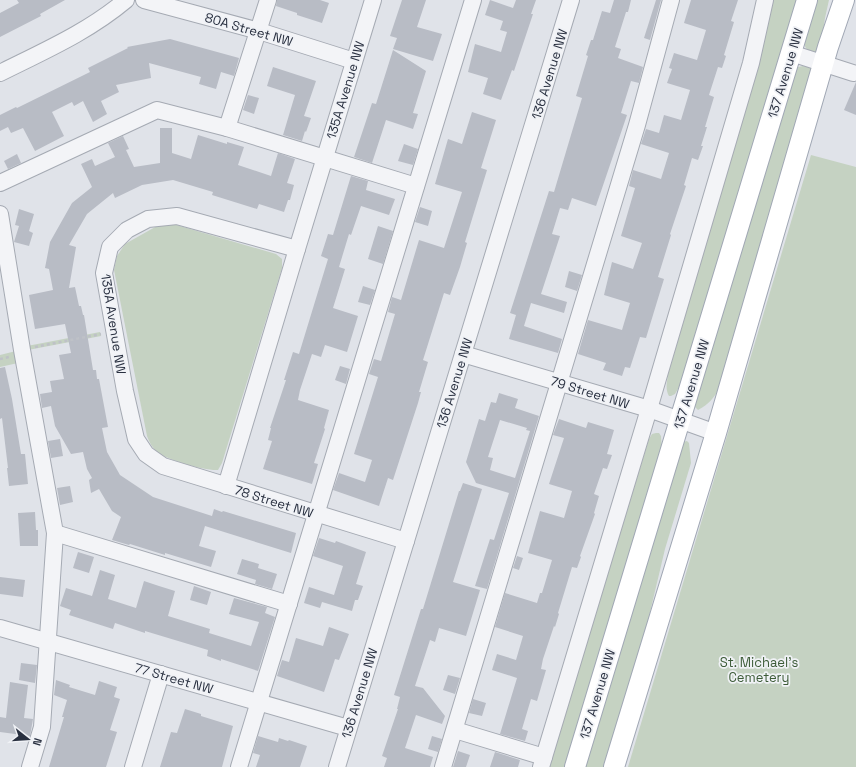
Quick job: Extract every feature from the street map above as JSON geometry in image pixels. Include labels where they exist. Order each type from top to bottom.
[{"type":"main road","name":"137 Avenue NW","points":[[574,767],[807,0]]},
{"type":"main road","points":[[826,55],[836,0]]},
{"type":"main road","points":[[614,767],[716,434],[826,55],[844,0]]},
{"type":"street","points":[[0,73],[87,29],[126,0]]},
{"type":"street","name":"80A Street NW","points":[[144,0],[259,31],[354,61]]},
{"type":"street","points":[[227,128],[268,0]]},
{"type":"street","name":"135A Avenue NW","points":[[226,486],[373,0]]},
{"type":"street","points":[[239,767],[473,0]]},
{"type":"street","name":"136 Avenue NW","points":[[337,767],[571,0]]},
{"type":"street","points":[[443,767],[637,125],[671,0]]},
{"type":"street","points":[[455,730],[543,762],[751,63],[765,0]]},
{"type":"street","points":[[791,53],[826,55],[853,73]]},
{"type":"street","points":[[0,183],[157,110],[227,128],[416,186]]},
{"type":"street","points":[[0,214],[22,350],[55,533],[42,727],[30,767]]},
{"type":"street","name":"135A Avenue NW","points":[[146,454],[136,439],[114,332],[104,273],[110,247],[127,230],[148,219],[178,216],[297,249]]},
{"type":"street","name":"79 Street NW","points":[[463,354],[649,409],[716,434]]},
{"type":"street","name":"78 Street NW","points":[[146,454],[163,466],[406,541]]},
{"type":"street","points":[[55,533],[289,604]]},
{"type":"street","name":"77 Street NW","points":[[0,628],[348,728]]},
{"type":"street","points":[[133,767],[161,674]]},
{"type":"path","points":[[0,359],[16,355],[22,350],[114,332]]},
{"type":"green space","points":[[772,0],[798,0],[682,382],[675,394],[669,396],[667,388],[668,375],[749,97]]},
{"type":"green space","points":[[816,0],[829,0],[820,54],[808,50],[804,43]]},
{"type":"green space","points":[[803,66],[815,69],[720,387],[711,400],[698,410],[694,406],[795,73],[798,67]]},
{"type":"green space","name":"St. Michael's Cemetery","points":[[811,155],[856,167],[856,767],[628,767]]},
{"type":"green space","points":[[173,224],[276,254],[282,259],[282,268],[222,463],[218,470],[196,467],[169,458],[157,452],[150,442],[147,436],[114,270],[117,256],[125,244],[157,226]]},
{"type":"green space","points":[[100,332],[101,336],[28,350],[27,346]]},
{"type":"green space","points":[[16,351],[18,363],[0,367],[0,355]]},
{"type":"green space","points":[[659,433],[661,436],[662,450],[565,767],[549,767],[649,439],[652,434]]},
{"type":"green space","points":[[687,441],[689,443],[691,463],[665,549],[642,646],[605,767],[584,767],[683,442]]},
{"type":"building","points":[[17,0],[65,0],[40,14],[41,16],[0,37],[0,13],[19,3]]},
{"type":"building","points":[[277,0],[320,0],[329,3],[322,23],[276,6]]},
{"type":"building","points":[[402,0],[426,0],[417,27],[442,34],[433,61],[393,49],[397,38],[390,36]]},
{"type":"building","points":[[490,0],[513,8],[516,0],[536,0],[531,14],[533,14],[514,71],[512,70],[501,100],[483,94],[488,78],[468,72],[475,44],[501,52],[507,32],[500,30],[503,21],[485,15]]},
{"type":"building","points":[[614,0],[631,0],[615,47],[621,49],[618,58],[643,67],[639,83],[631,81],[621,113],[627,115],[596,206],[572,198],[568,210],[560,208],[552,234],[560,236],[541,294],[567,302],[564,313],[531,303],[524,326],[562,339],[558,353],[509,339],[516,315],[510,313],[549,191],[554,192],[582,98],[576,96],[588,56],[586,55],[591,40],[593,40],[602,11],[610,13]]},
{"type":"building","points":[[656,0],[661,0],[650,40],[644,38]]},
{"type":"building","points":[[691,0],[738,0],[731,21],[734,22],[724,55],[726,56],[722,68],[718,67],[709,95],[714,97],[705,127],[707,127],[701,146],[703,146],[698,160],[692,158],[684,185],[686,186],[658,277],[664,279],[646,338],[640,337],[630,368],[625,367],[622,376],[603,370],[606,363],[578,354],[588,320],[622,330],[630,303],[604,295],[612,262],[633,269],[642,243],[621,236],[635,188],[629,186],[633,170],[661,179],[669,153],[641,144],[646,129],[659,133],[664,115],[681,120],[690,90],[667,83],[672,69],[669,68],[674,53],[697,60],[706,30],[684,23]]},
{"type":"building","points":[[170,39],[239,58],[234,76],[221,72],[216,89],[199,84],[201,77],[149,63],[151,78],[116,85],[119,92],[101,101],[107,114],[93,122],[83,101],[74,106],[72,102],[52,112],[64,136],[35,151],[23,128],[11,133],[8,127],[0,131],[0,115],[90,72],[88,68],[128,48],[127,47]]},
{"type":"building","points":[[393,50],[426,71],[413,113],[418,114],[413,129],[386,120],[372,163],[354,157],[372,103],[376,104]]},
{"type":"building","points":[[273,67],[316,81],[304,116],[311,118],[302,141],[283,135],[295,95],[267,86]]},
{"type":"building","points":[[856,82],[856,115],[844,110]]},
{"type":"building","points":[[248,95],[259,98],[254,114],[243,110]]},
{"type":"building","points":[[472,112],[496,120],[481,168],[487,170],[465,242],[467,243],[460,267],[450,295],[444,293],[423,360],[428,362],[419,392],[421,392],[418,403],[393,480],[388,478],[379,506],[333,490],[339,473],[365,482],[372,460],[354,454],[378,377],[369,374],[374,359],[381,361],[395,314],[388,312],[392,297],[401,300],[419,240],[444,248],[462,192],[435,184],[448,139],[462,144]]},
{"type":"building","points":[[160,128],[172,128],[172,153],[191,159],[198,135],[227,144],[227,142],[244,147],[238,165],[271,176],[278,153],[295,159],[287,183],[294,185],[290,200],[288,200],[284,212],[259,204],[257,209],[212,195],[213,192],[173,180],[142,185],[115,198],[113,193],[87,214],[69,245],[76,247],[69,288],[75,287],[79,306],[81,306],[84,315],[93,370],[96,370],[97,379],[99,379],[108,427],[102,428],[107,452],[120,475],[153,497],[212,516],[214,509],[296,533],[291,553],[205,526],[199,546],[216,551],[211,567],[165,553],[165,555],[112,540],[121,517],[112,511],[99,489],[91,493],[89,480],[92,478],[87,469],[83,452],[71,454],[55,426],[51,406],[42,408],[40,394],[52,392],[50,381],[64,379],[59,355],[71,353],[65,324],[35,329],[29,295],[53,290],[49,269],[45,268],[50,242],[72,203],[92,187],[81,164],[92,159],[95,166],[115,157],[108,143],[123,136],[129,149],[126,150],[134,167],[160,163]]},
{"type":"building","points":[[404,144],[418,149],[413,165],[398,161]]},
{"type":"building","points":[[17,154],[21,163],[8,169],[4,161]]},
{"type":"building","points":[[351,176],[368,181],[366,190],[395,199],[389,215],[361,206],[351,235],[349,234],[339,267],[345,269],[333,308],[358,316],[347,352],[325,345],[321,357],[312,354],[300,390],[298,400],[329,410],[325,429],[314,463],[318,464],[312,484],[263,469],[272,441],[268,440],[270,428],[286,380],[284,380],[293,352],[299,354],[328,259],[321,256],[328,234],[333,235]]},
{"type":"building","points":[[420,207],[432,211],[428,226],[415,222]]},
{"type":"building","points":[[19,209],[34,214],[29,231],[33,233],[29,246],[14,242],[19,226],[15,225]]},
{"type":"building","points":[[378,226],[393,231],[383,264],[368,259]]},
{"type":"building","points":[[569,271],[582,275],[577,291],[565,287]]},
{"type":"building","points":[[363,286],[375,290],[370,305],[358,302]]},
{"type":"building","points":[[340,366],[350,369],[346,384],[335,380]]},
{"type":"building","points":[[5,367],[21,454],[25,454],[28,484],[9,486],[2,418],[0,419],[0,368]]},
{"type":"building","points":[[499,393],[518,399],[515,408],[539,416],[487,589],[475,586],[490,539],[494,540],[509,493],[476,483],[466,462],[479,419],[485,421],[491,402],[496,403]],"holes":[[[500,420],[527,428],[526,430],[530,431],[515,478],[490,470],[493,458],[488,457]]]},
{"type":"building","points":[[559,419],[586,428],[588,422],[614,430],[607,454],[612,455],[607,469],[603,468],[594,494],[599,496],[595,514],[577,568],[572,567],[555,627],[554,626],[543,659],[541,669],[546,670],[537,701],[531,699],[522,729],[528,731],[525,741],[500,734],[517,678],[492,670],[497,654],[516,660],[523,636],[495,627],[505,593],[537,603],[540,593],[542,593],[552,560],[528,553],[540,511],[564,518],[572,491],[549,484],[564,438],[553,435]]},
{"type":"building","points":[[60,439],[63,456],[51,458],[48,441]]},
{"type":"building","points":[[463,483],[482,489],[453,582],[480,590],[466,636],[439,628],[435,642],[430,640],[415,686],[423,688],[445,716],[442,724],[416,715],[405,748],[433,757],[430,767],[384,767],[387,758],[382,756],[398,709],[400,697],[394,695],[421,609],[423,609],[459,491]]},
{"type":"building","points":[[70,486],[73,502],[60,505],[57,488]]},
{"type":"building","points":[[35,512],[36,530],[38,530],[38,546],[20,546],[18,513]]},
{"type":"building","points":[[319,538],[335,543],[336,541],[366,552],[356,584],[363,586],[358,600],[355,600],[352,611],[322,602],[320,608],[304,603],[309,587],[334,595],[343,566],[313,556]]},
{"type":"building","points":[[78,552],[94,557],[89,573],[73,568]]},
{"type":"building","points":[[517,556],[523,558],[519,570],[513,568]]},
{"type":"building","points":[[242,559],[259,564],[258,568],[277,574],[272,589],[255,584],[256,580],[237,574]]},
{"type":"building","points":[[100,570],[115,575],[108,599],[136,608],[144,581],[175,591],[168,616],[210,629],[209,633],[251,646],[259,622],[229,614],[234,598],[267,607],[265,613],[275,617],[258,671],[207,656],[208,650],[145,631],[145,633],[115,623],[113,629],[69,615],[71,610],[60,606],[66,588],[92,596]]},
{"type":"building","points":[[0,577],[25,580],[23,597],[0,594]]},
{"type":"building","points":[[194,586],[211,592],[207,605],[190,600]]},
{"type":"building","points":[[329,627],[349,634],[339,660],[335,659],[324,692],[277,676],[282,660],[289,662],[296,638],[323,646]]},
{"type":"building","points":[[21,663],[37,665],[35,683],[19,680]]},
{"type":"building","points":[[448,675],[460,678],[455,694],[443,690]]},
{"type":"building","points":[[56,680],[70,685],[69,687],[95,695],[99,681],[117,687],[114,697],[120,699],[110,730],[117,732],[106,767],[49,767],[64,717],[62,717],[67,700],[54,695]]},
{"type":"building","points":[[10,682],[28,685],[24,718],[33,719],[30,736],[0,732],[0,717],[6,718]]},
{"type":"building","points":[[473,699],[486,703],[482,716],[469,713]]},
{"type":"building","points":[[185,709],[201,714],[201,716],[233,726],[222,767],[160,767],[171,732],[177,733]]},
{"type":"building","points":[[258,736],[278,742],[279,738],[289,740],[307,746],[300,767],[256,767],[260,755],[253,753]]},
{"type":"building","points":[[432,736],[442,739],[438,752],[428,749]]},
{"type":"building","points":[[458,751],[470,755],[466,767],[453,767]]},
{"type":"building","points":[[495,752],[520,760],[518,767],[490,767]]}]
